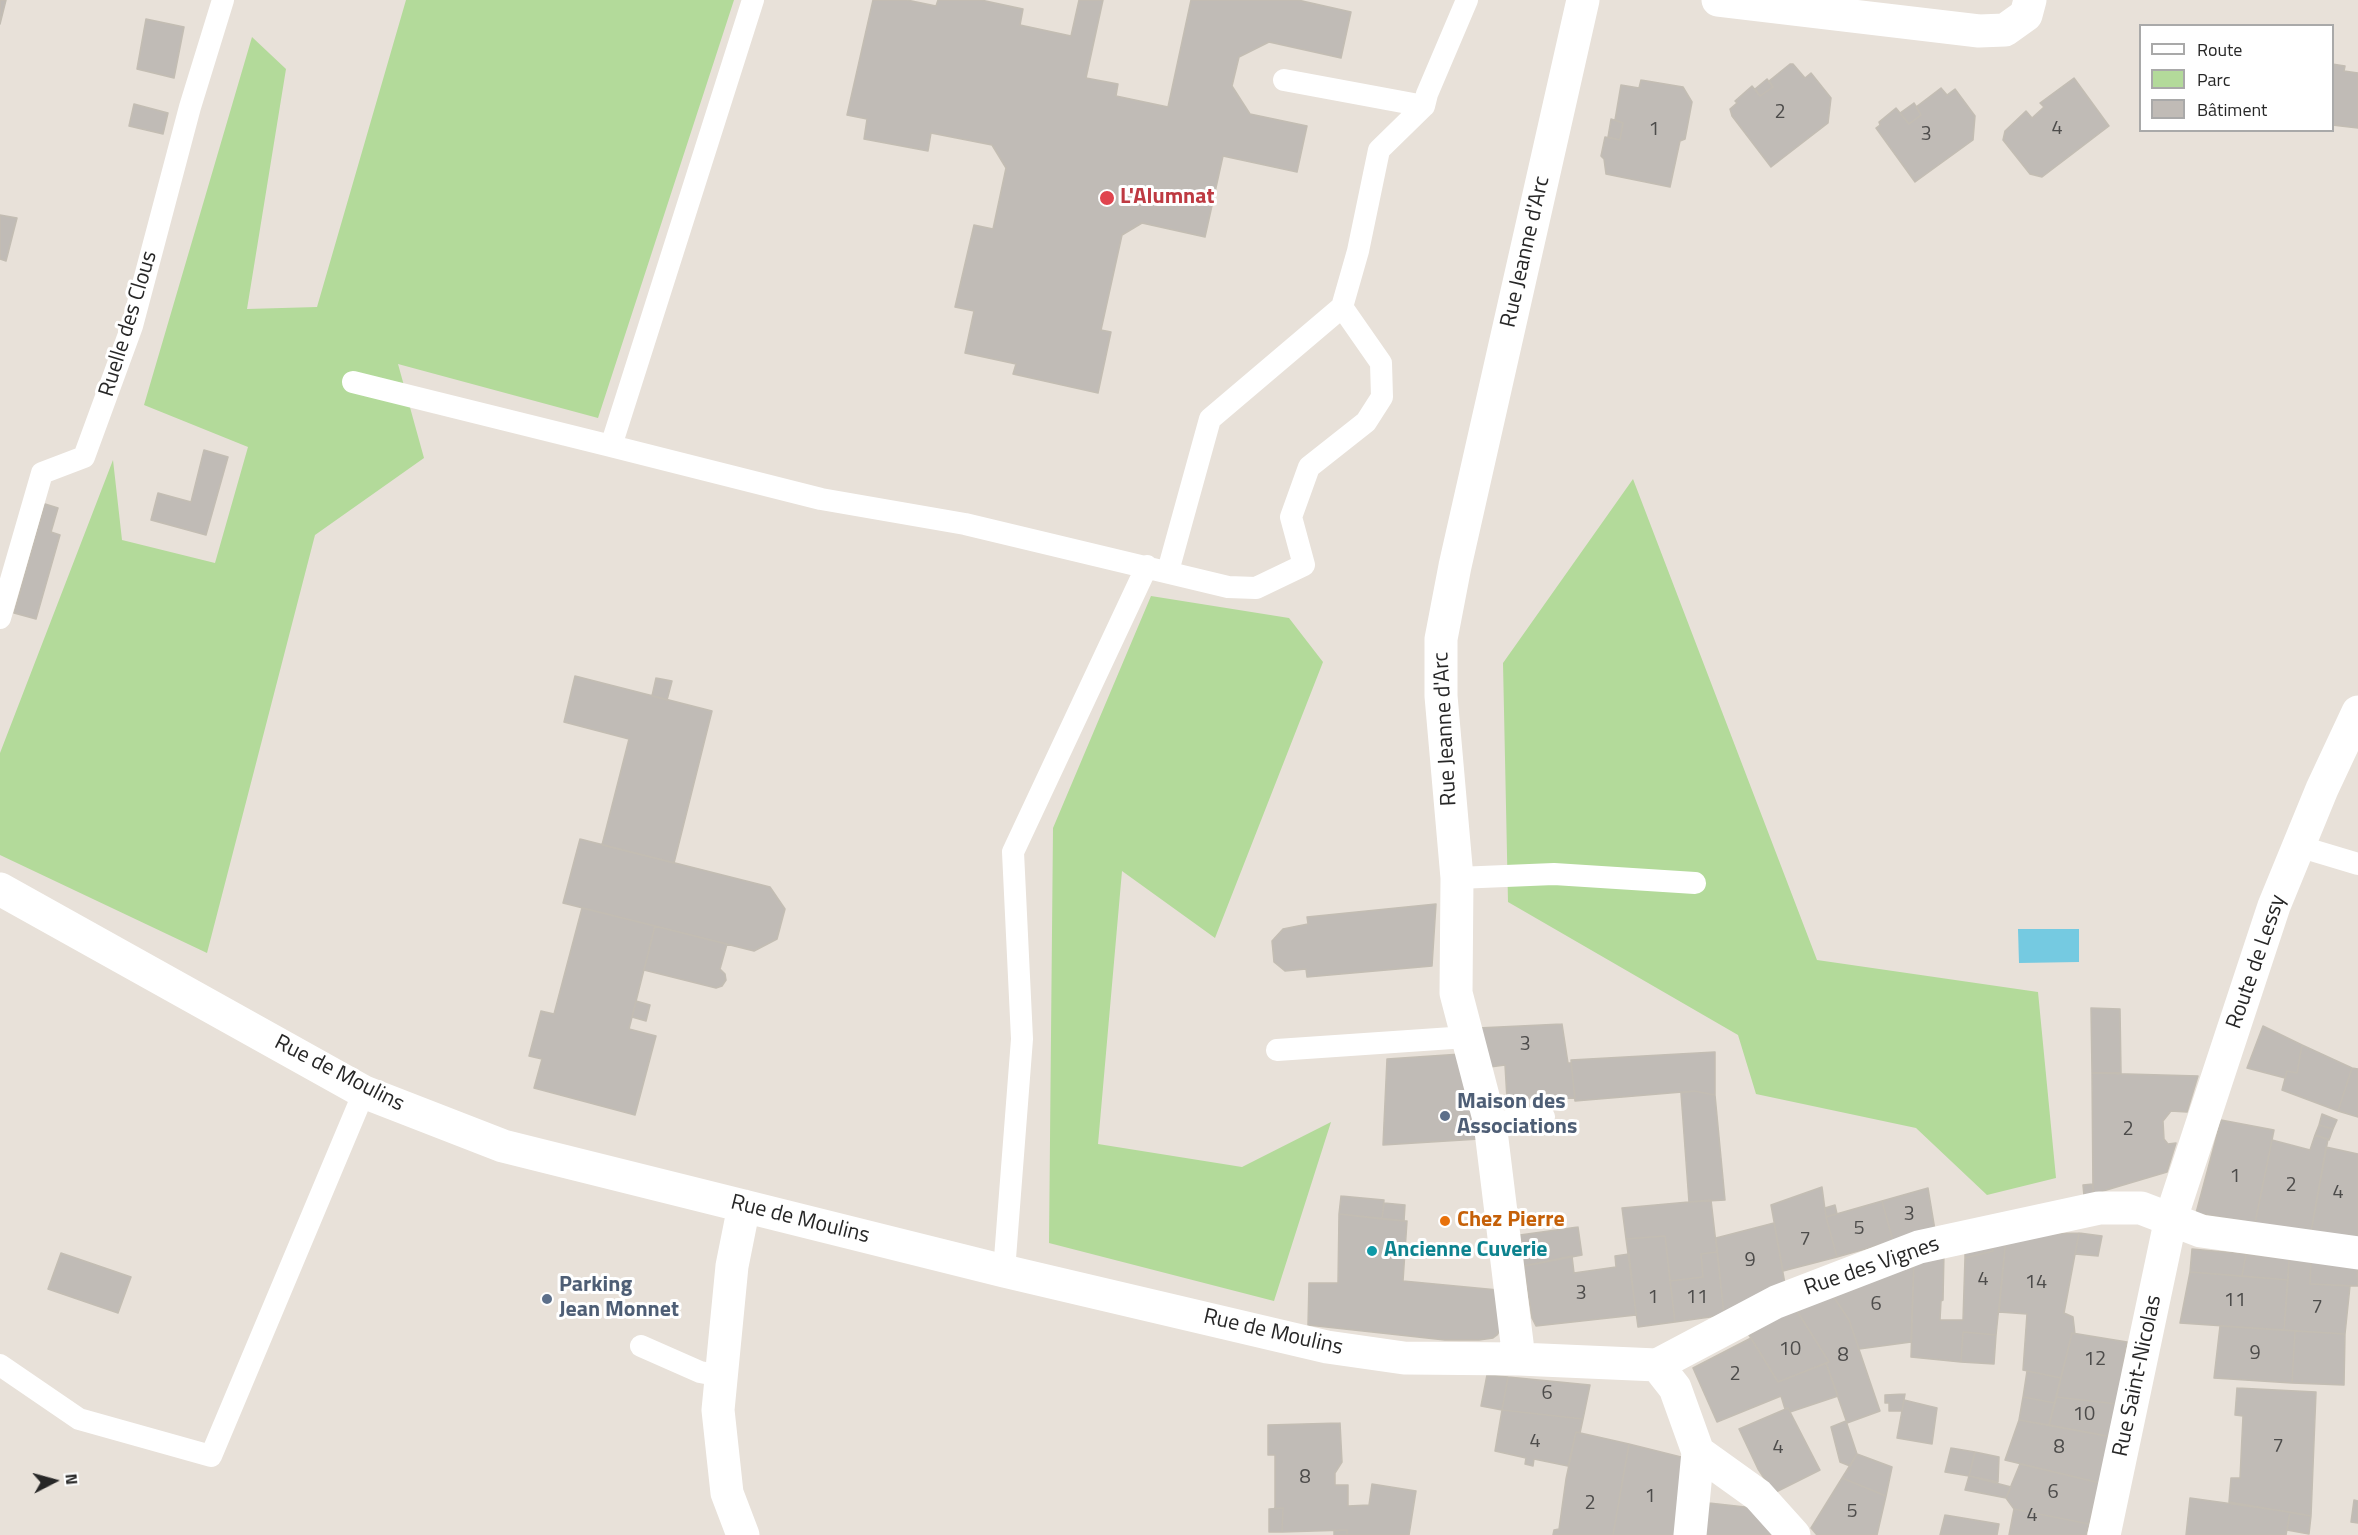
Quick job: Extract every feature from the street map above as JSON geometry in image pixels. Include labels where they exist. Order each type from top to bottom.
[{"type":"street","name":"Rue Jeanne d'Arc","points":[[1519,1359],[1490,1122],[1456,993],[1457,879],[1441,696],[1441,639],[1583,0]]},
{"type":"street","points":[[1718,0],[1979,31],[2005,30],[2026,15],[2030,0]]},
{"type":"street","name":"Route de Lessy","points":[[2171,1218],[2274,906],[2322,789],[2358,712]]},
{"type":"street","name":"Rue de Moulins","points":[[0,889],[364,1092],[503,1146],[1327,1347],[1404,1358],[1519,1359],[1657,1365]]},
{"type":"street","points":[[743,1535],[727,1493],[718,1410],[732,1266],[744,1206]]},
{"type":"street","name":"Rue des Vignes","points":[[1657,1365],[1776,1302],[1919,1247],[2099,1208],[2141,1208],[2201,1231],[2358,1253]]},
{"type":"street","name":"Rue Saint-Nicolas","points":[[2104,1535],[2171,1218]]},
{"type":"street","points":[[1657,1365],[1675,1388],[1698,1452],[1690,1535]]},
{"type":"street","points":[[1698,1452],[1758,1495],[1794,1535]]},
{"type":"lane","name":"Ruelle des Clous","points":[[0,618],[42,472],[84,457],[132,326],[190,107],[222,0]]},
{"type":"lane","points":[[611,446],[753,0]]},
{"type":"lane","points":[[1004,1270],[1022,1039],[1013,852],[1157,569],[1210,419],[1342,308],[1358,251],[1379,150],[1424,106],[1467,0]]},
{"type":"lane","points":[[1284,80],[1424,106]]},
{"type":"lane","points":[[353,382],[821,499],[965,524],[1228,587],[1256,588],[1304,566],[1291,516],[1309,467],[1366,422],[1382,397],[1381,363],[1342,308]]},
{"type":"lane","points":[[2298,846],[2358,864]]},
{"type":"lane","points":[[1457,879],[1554,874],[1695,883]]},
{"type":"lane","points":[[1277,1050],[1467,1037]]},
{"type":"lane","points":[[0,1365],[79,1419],[211,1456],[364,1092]]},
{"type":"lane","points":[[1490,1122],[1544,1117]]},
{"type":"lane","points":[[641,1346],[700,1372],[721,1376]]},
{"type":"green space","points":[[406,0],[734,0],[598,418],[398,364],[424,458],[315,535],[207,953],[0,855],[0,753],[113,460],[122,540],[215,563],[248,447],[144,405],[252,37],[286,69],[247,309],[317,307]]},
{"type":"green space","points":[[1633,479],[1817,960],[2038,992],[2056,1178],[1987,1195],[1916,1128],[1756,1094],[1738,1035],[1508,902],[1503,663]]},
{"type":"green space","points":[[1151,596],[1289,618],[1323,662],[1215,938],[1122,871],[1098,1144],[1242,1167],[1331,1122],[1274,1301],[1049,1243],[1053,828]]},
{"type":"water","points":[[2018,929],[2079,929],[2079,962],[2019,963]]},
{"type":"building","points":[[0,0],[6,0],[0,24]]},
{"type":"building","name":"L'Alumnat","points":[[873,0],[907,0],[936,6],[938,0],[981,0],[1023,9],[1020,25],[1071,36],[1079,0],[1103,0],[1086,78],[1118,84],[1116,96],[1168,107],[1191,0],[1298,0],[1351,12],[1341,58],[1269,42],[1239,57],[1232,86],[1250,114],[1307,126],[1297,172],[1223,156],[1205,237],[1142,223],[1122,235],[1101,330],[1111,332],[1098,393],[1013,374],[1016,364],[965,353],[974,311],[955,307],[974,225],[993,229],[1006,168],[992,145],[931,133],[928,151],[864,139],[867,119],[847,115]]},
{"type":"building","points":[[146,19],[184,27],[174,78],[137,69]]},
{"type":"building","points":[[1793,64],[1805,78],[1811,73],[1831,98],[1828,123],[1771,167],[1732,116],[1730,109],[1737,103],[1735,101],[1752,86],[1760,96],[1773,87],[1769,81]]},
{"type":"building","points":[[2334,64],[2345,66],[2344,71],[2358,73],[2358,128],[2334,125]]},
{"type":"building","points":[[2074,78],[2109,126],[2042,177],[2030,174],[2003,140],[2005,131],[2026,111],[2032,118],[2044,107],[2040,103]]},
{"type":"building","points":[[1767,79],[1773,87],[1760,96],[1755,89]]},
{"type":"building","points":[[1641,80],[1683,87],[1692,102],[1685,139],[1680,141],[1670,187],[1606,174],[1604,159],[1601,156],[1605,137],[1620,140],[1623,123],[1615,120],[1621,85],[1639,88]]},
{"type":"building","points":[[1941,88],[1947,95],[1955,89],[1975,116],[1973,140],[1915,182],[1876,128],[1880,125],[1879,122],[1896,108],[1909,124],[1921,115],[1916,107]]},
{"type":"building","points":[[1914,103],[1921,115],[1909,124],[1900,113]]},
{"type":"building","points":[[134,104],[168,113],[163,134],[129,126]]},
{"type":"building","points":[[1611,119],[1623,123],[1620,140],[1608,137]]},
{"type":"building","points":[[0,215],[17,218],[6,261],[0,259]]},
{"type":"building","points":[[204,450],[228,457],[206,535],[151,520],[158,493],[191,502]]},
{"type":"building","points":[[45,504],[58,508],[51,532],[60,535],[36,619],[14,613]]},
{"type":"building","points":[[575,676],[712,711],[674,863],[602,845],[629,739],[564,722]]},
{"type":"building","points":[[656,678],[672,681],[667,700],[652,696]]},
{"type":"building","points":[[580,839],[770,887],[785,909],[777,939],[754,951],[563,903]]},
{"type":"building","points":[[1436,904],[1432,966],[1307,977],[1306,969],[1285,971],[1274,962],[1272,941],[1283,929],[1308,924],[1307,917]]},
{"type":"building","points":[[582,908],[655,926],[629,1029],[656,1036],[635,1115],[534,1088],[542,1059],[529,1056],[541,1011],[554,1014]]},
{"type":"building","points":[[655,926],[727,944],[720,969],[725,974],[726,980],[722,986],[716,988],[644,970]]},
{"type":"building","points":[[636,1001],[650,1005],[646,1021],[632,1017]]},
{"type":"building","points":[[2091,1008],[2120,1009],[2121,1073],[2092,1073]]},
{"type":"building","points":[[1562,1024],[1568,1063],[1571,1063],[1575,1098],[1507,1099],[1505,1065],[1490,1067],[1478,1028]]},
{"type":"building","points":[[2263,1026],[2302,1045],[2297,1073],[2287,1071],[2285,1078],[2247,1068]]},
{"type":"building","points":[[2302,1045],[2352,1068],[2338,1111],[2282,1090],[2287,1071],[2297,1073]]},
{"type":"building","points":[[1715,1052],[1715,1095],[1694,1091],[1575,1101],[1571,1060]]},
{"type":"building","points":[[1461,1054],[1479,1139],[1383,1145],[1387,1059]]},
{"type":"building","points":[[2352,1068],[2358,1069],[2358,1117],[2338,1111]]},
{"type":"building","points":[[2092,1073],[2198,1076],[2187,1112],[2171,1111],[2163,1121],[2164,1139],[2168,1144],[2176,1143],[2167,1172],[2093,1194]]},
{"type":"building","points":[[1694,1091],[1715,1095],[1725,1200],[1689,1202],[1681,1093]]},
{"type":"building","points":[[2322,1114],[2337,1120],[2333,1129],[2319,1125]]},
{"type":"building","points":[[2221,1120],[2274,1130],[2255,1223],[2196,1213]]},
{"type":"building","points":[[2319,1125],[2333,1129],[2329,1140],[2315,1135]]},
{"type":"building","points":[[2315,1135],[2328,1139],[2311,1232],[2255,1223],[2272,1140],[2310,1150]]},
{"type":"building","points":[[2326,1147],[2358,1154],[2358,1240],[2311,1232]]},
{"type":"building","points":[[2093,1184],[2093,1194],[2084,1196],[2083,1185]]},
{"type":"building","points":[[1822,1187],[1826,1217],[1837,1257],[1783,1271],[1771,1205]]},
{"type":"building","points":[[1928,1188],[1935,1230],[1893,1241],[1882,1201]]},
{"type":"building","points":[[1341,1196],[1384,1200],[1382,1219],[1339,1214]]},
{"type":"building","points":[[1711,1200],[1717,1252],[1701,1254],[1703,1277],[1670,1281],[1665,1236],[1626,1239],[1622,1208]]},
{"type":"building","points":[[1882,1201],[1893,1241],[1837,1257],[1826,1217]]},
{"type":"building","points":[[1384,1203],[1405,1205],[1404,1221],[1382,1219]]},
{"type":"building","points":[[1835,1205],[1837,1214],[1826,1217],[1825,1208]]},
{"type":"building","name":"Ancienne Cuverie","points":[[1339,1214],[1407,1221],[1403,1281],[1498,1290],[1500,1330],[1497,1335],[1493,1338],[1479,1340],[1445,1340],[1308,1325],[1309,1283],[1338,1283]]},
{"type":"building","points":[[1774,1223],[1785,1284],[1724,1315],[1716,1238]]},
{"type":"building","points":[[1578,1227],[1582,1255],[1524,1266],[1520,1235]]},
{"type":"building","points":[[2079,1233],[2064,1313],[2073,1317],[2075,1334],[2072,1333],[2061,1378],[2023,1370],[2027,1314],[1999,1312],[2006,1238]]},
{"type":"building","points":[[2079,1233],[2102,1236],[2098,1256],[2075,1254]]},
{"type":"building","points":[[1665,1236],[1675,1322],[1638,1327],[1626,1239]]},
{"type":"building","points":[[2006,1238],[1996,1335],[1963,1332],[1961,1362],[1911,1357],[1914,1259],[1944,1252],[1943,1300],[1941,1301],[1940,1320],[1963,1320],[1965,1258],[1993,1251],[1991,1240]]},
{"type":"building","points":[[1991,1240],[1993,1251],[1965,1258],[1965,1247]]},
{"type":"building","points":[[2192,1249],[2246,1254],[2242,1276],[2190,1272]]},
{"type":"building","points":[[1717,1252],[1724,1315],[1675,1322],[1670,1281],[1703,1277],[1701,1254]]},
{"type":"building","points":[[61,1253],[131,1277],[118,1313],[48,1289]]},
{"type":"building","points":[[1629,1254],[1636,1315],[1536,1326],[1532,1318],[1524,1266],[1572,1256],[1574,1273],[1616,1267],[1615,1256]]},
{"type":"building","points":[[2246,1254],[2289,1259],[2288,1280],[2242,1276]]},
{"type":"building","points":[[1914,1259],[1911,1342],[1859,1349],[1849,1320],[1829,1290]]},
{"type":"building","points":[[2289,1259],[2311,1260],[2310,1284],[2350,1286],[2345,1334],[2284,1330]]},
{"type":"building","points":[[2311,1260],[2357,1264],[2358,1286],[2310,1284]]},
{"type":"building","points":[[2190,1272],[2288,1280],[2284,1330],[2180,1323]]},
{"type":"building","points":[[1829,1290],[1849,1320],[1880,1411],[1847,1423],[1826,1363],[1829,1362],[1794,1306]]},
{"type":"building","points":[[1794,1306],[1829,1362],[1778,1382],[1749,1335]]},
{"type":"building","points":[[2220,1326],[2295,1331],[2292,1383],[2214,1378]]},
{"type":"building","points":[[2295,1331],[2345,1334],[2344,1385],[2292,1383]]},
{"type":"building","points":[[1963,1332],[1996,1335],[1994,1364],[1961,1362]]},
{"type":"building","points":[[2072,1333],[2127,1342],[2117,1404],[2056,1397]]},
{"type":"building","points":[[1751,1338],[1778,1382],[1826,1363],[1838,1396],[1790,1412],[1788,1408],[1785,1409],[1781,1396],[1717,1422],[1693,1368]]},
{"type":"building","points":[[2027,1371],[2061,1378],[2055,1403],[2023,1397]]},
{"type":"building","points":[[1487,1375],[1508,1377],[1502,1410],[1481,1406]]},
{"type":"building","points":[[1508,1377],[1590,1385],[1583,1419],[1502,1410]]},
{"type":"building","points":[[2237,1388],[2316,1392],[2311,1516],[2229,1502],[2231,1478],[2240,1478],[2243,1416],[2235,1415]]},
{"type":"building","points":[[1905,1394],[1902,1411],[1889,1411],[1889,1403],[1885,1403],[1885,1395]]},
{"type":"building","points":[[2023,1397],[2055,1403],[2049,1425],[2019,1420]]},
{"type":"building","points":[[2056,1397],[2117,1404],[2112,1437],[2049,1425]]},
{"type":"building","points":[[1904,1400],[1937,1408],[1932,1444],[1897,1438]]},
{"type":"building","points":[[1788,1408],[1820,1470],[1774,1493],[1758,1469],[1739,1429]]},
{"type":"building","points":[[1502,1410],[1583,1419],[1580,1433],[1576,1432],[1568,1466],[1534,1459],[1533,1466],[1525,1464],[1526,1458],[1495,1451]]},
{"type":"building","points":[[2019,1420],[2112,1437],[2100,1483],[2005,1460]]},
{"type":"building","points":[[1846,1421],[1857,1454],[1850,1466],[1840,1462],[1831,1427]]},
{"type":"building","points":[[1340,1423],[1342,1462],[1335,1473],[1335,1485],[1348,1485],[1348,1506],[1369,1505],[1372,1484],[1416,1491],[1409,1535],[1347,1535],[1347,1530],[1282,1532],[1283,1508],[1275,1509],[1275,1455],[1268,1455],[1268,1425]]},
{"type":"building","points":[[1576,1432],[1629,1444],[1613,1535],[1553,1535],[1554,1530],[1559,1529]]},
{"type":"building","points":[[1629,1444],[1685,1458],[1675,1535],[1613,1535]]},
{"type":"building","points":[[1951,1448],[1975,1452],[1969,1476],[1945,1472]]},
{"type":"building","points":[[1975,1452],[1999,1457],[1998,1482],[1969,1476]]},
{"type":"building","points":[[1857,1454],[1892,1467],[1886,1496],[1842,1478]]},
{"type":"building","points":[[2020,1464],[2100,1483],[2089,1524],[2014,1509],[2006,1498]]},
{"type":"building","points":[[1969,1476],[2011,1487],[2006,1498],[1965,1490]]},
{"type":"building","points":[[1842,1478],[1886,1496],[1877,1535],[1817,1535],[1811,1528]]},
{"type":"building","points":[[2190,1498],[2290,1512],[2286,1535],[2186,1535]]},
{"type":"building","points":[[2354,1500],[2358,1501],[2358,1523],[2351,1522]]},
{"type":"building","points":[[1709,1503],[1754,1508],[1779,1535],[1704,1535]]},
{"type":"building","points":[[1283,1508],[1282,1532],[1269,1532],[1269,1509]]},
{"type":"building","points":[[2014,1509],[2089,1524],[2086,1535],[2009,1535]]},
{"type":"building","points":[[2290,1512],[2311,1516],[2309,1534],[2287,1530]]},
{"type":"building","points":[[1945,1515],[1999,1524],[1997,1535],[1940,1535]]},
{"type":"building","points":[[1347,1530],[1347,1535],[1334,1535],[1334,1531]]},
{"type":"place","name":"L'Alumnat","points":[[1107,198]]},
{"type":"place","name":"Maison des Associations","points":[[1445,1116]]},
{"type":"place","name":"Chez Pierre","points":[[1445,1221]]},
{"type":"place","name":"Ancienne Cuverie","points":[[1372,1251]]},
{"type":"place","name":"Parking Jean Monnet","points":[[547,1299]]}]
